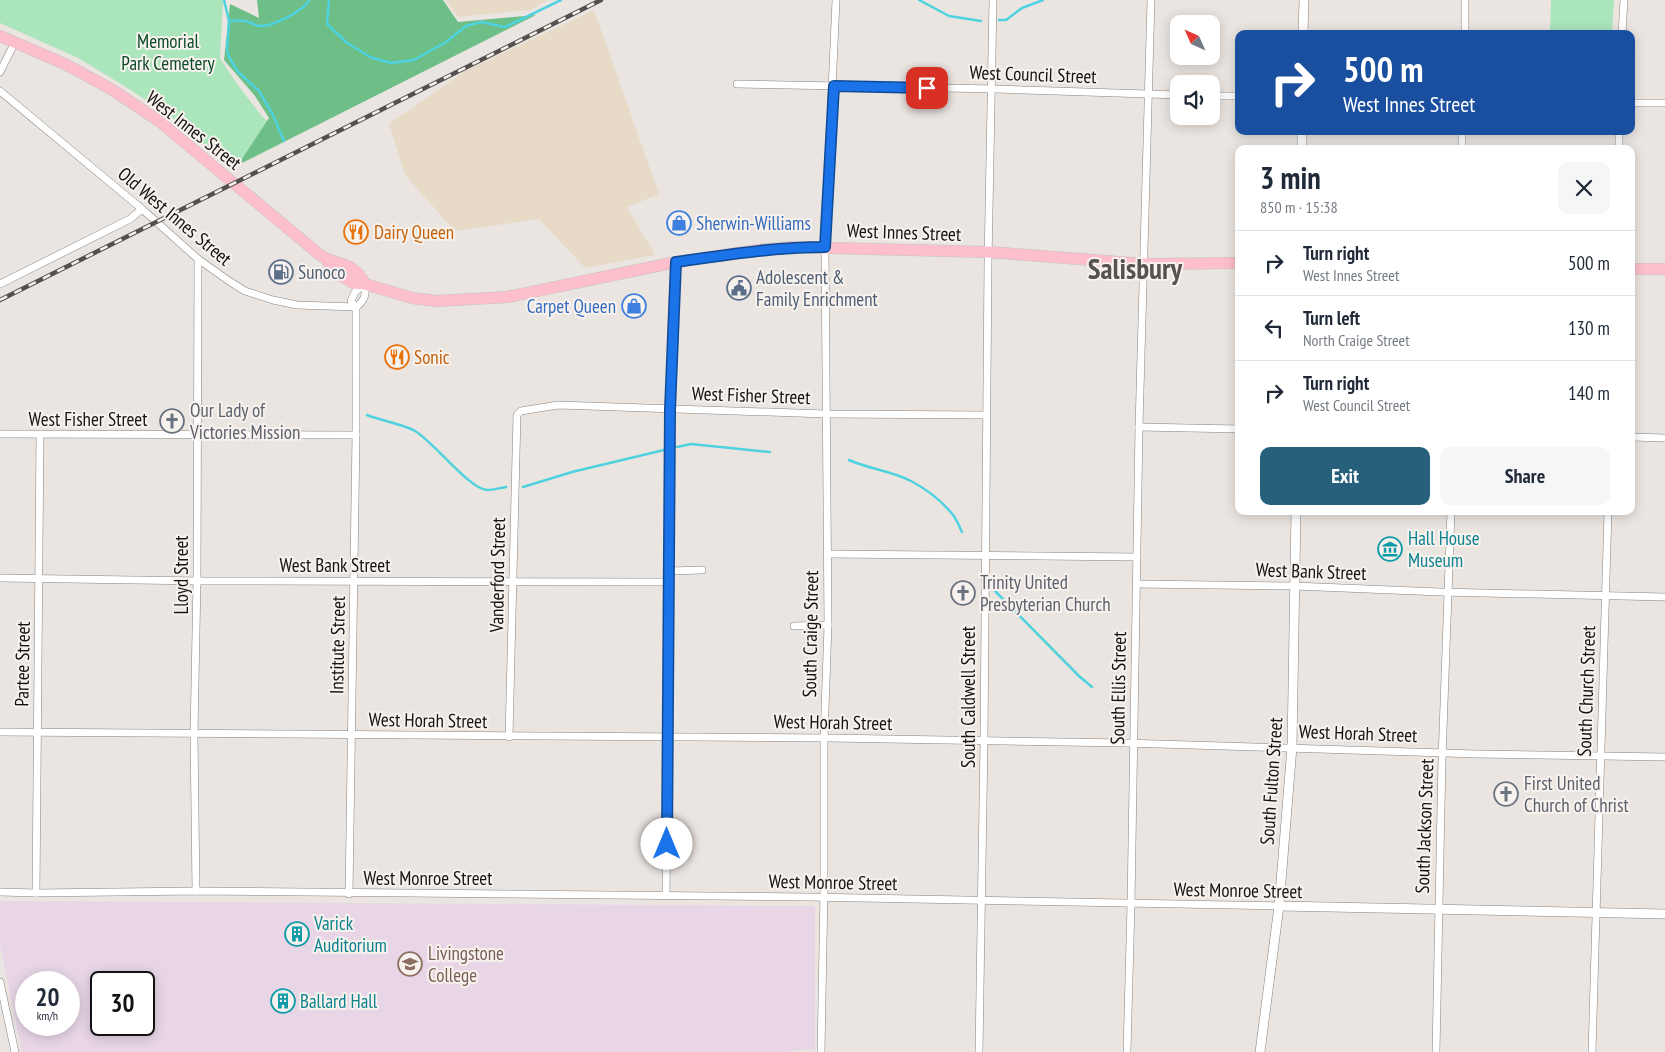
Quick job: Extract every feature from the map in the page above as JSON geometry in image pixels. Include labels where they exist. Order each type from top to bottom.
[{"type":"main road","name":"West Innes Street","points":[[0,36],[72,68],[111,89],[159,121],[327,260],[338,261],[356,271],[361,275],[365,284],[412,298],[437,301],[463,301],[507,297],[676,262],[792,247],[988,252],[1145,264],[1235,263]]},
{"type":"main road","points":[[1635,268],[1665,270]]},
{"type":"street","name":"South Craige Street","points":[[821,1052],[824,897],[824,738],[828,625],[825,247],[834,86],[836,0]]},
{"type":"street","name":"South Caldwell Street","points":[[979,1052],[988,252],[993,0]]},
{"type":"street","name":"South Ellis Street","points":[[1127,1052],[1139,428],[1151,0]]},
{"type":"street","points":[[1303,30],[1304,0]]},
{"type":"street","points":[[1465,30],[1466,0]]},
{"type":"street","points":[[1622,30],[1624,0]]},
{"type":"street","points":[[0,72],[15,42]]},
{"type":"street","name":"West Council Street","points":[[737,84],[1170,95]]},
{"type":"street","name":"Old West Innes Street","points":[[0,91],[142,209],[198,259],[246,291],[273,300],[297,305],[356,307]]},
{"type":"street","points":[[1220,96],[1235,96]]},
{"type":"street","points":[[1635,103],[1665,103]]},
{"type":"street","points":[[0,284],[130,219],[142,209]]},
{"type":"street","name":"Lloyd Street","points":[[196,891],[194,734],[197,581],[198,259]]},
{"type":"street","points":[[666,896],[670,410],[676,262]]},
{"type":"street","name":"Institute Street","points":[[350,894],[356,435],[356,307],[351,301],[355,292],[365,284]]},
{"type":"street","name":"West Fisher Street","points":[[517,415],[521,411],[558,405],[826,414],[986,415]]},
{"type":"street","name":"Vanderford Street","points":[[509,737],[517,415]]},
{"type":"street","points":[[1139,428],[1235,429]]},
{"type":"street","name":"West Fisher Street","points":[[0,434],[356,435]]},
{"type":"street","name":"Partee Street","points":[[36,893],[40,435]]},
{"type":"street","points":[[1635,437],[1665,438]]},
{"type":"street","name":"South Fulton Street","points":[[1260,1052],[1279,906],[1292,747],[1296,515]]},
{"type":"street","name":"South Jackson Street","points":[[1436,1052],[1442,753],[1450,515]]},
{"type":"street","name":"South Church Street","points":[[1592,1052],[1608,515]]},
{"type":"street","points":[[828,554],[1137,557]]},
{"type":"street","points":[[670,571],[702,570]]},
{"type":"street","name":"West Bank Street","points":[[0,578],[197,581],[670,582]]},
{"type":"street","name":"West Bank Street","points":[[1136,584],[1294,586],[1447,593],[1665,597]]},
{"type":"street","points":[[794,626],[828,625]]},
{"type":"street","name":"West Horah Street","points":[[0,732],[984,740],[1601,757],[1665,757]]},
{"type":"street","name":"West Monroe Street","points":[[0,892],[196,891],[350,894],[824,897],[982,902],[1665,914]]},
{"type":"street","points":[[1,986],[15,1052]]},
{"type":"shaded area","points":[[446,0],[548,0],[530,10],[457,17]]},
{"type":"shaded area","points":[[594,10],[659,194],[627,207],[655,255],[585,268],[539,219],[455,231],[405,175],[389,124],[465,71]]},
{"type":"shaded area","name":"Livingstone College","points":[[0,901],[815,906],[815,1049],[781,1052],[22,1052],[19,1036],[80,1036],[80,971],[15,971],[15,1018],[0,945]]},
{"type":"green space","name":"Memorial Park Cemetery","points":[[0,0],[223,0],[220,58],[261,115],[275,129],[232,168],[169,115],[126,87],[78,58],[0,23]]},
{"type":"green space","points":[[257,0],[443,0],[458,22],[536,15],[238,165],[269,118],[255,96],[224,60],[230,4],[259,18]]},
{"type":"green space","points":[[1551,0],[1614,0],[1612,30],[1550,30]]},
{"type":"waterway","points":[[224,0],[229,21],[227,50],[229,57],[238,72],[259,91],[273,115],[284,141]]},
{"type":"waterway","points":[[229,21],[243,21],[259,26],[266,25],[280,21],[295,13],[309,0]]},
{"type":"waterway","points":[[329,0],[327,24],[346,42],[370,57],[391,63],[414,60],[446,42],[466,26],[481,22],[505,27],[561,0]]},
{"type":"waterway","points":[[919,0],[949,16],[981,21]]},
{"type":"waterway","points":[[999,20],[1006,20],[1022,8],[1043,0]]},
{"type":"waterway","points":[[367,415],[415,431],[461,474],[480,488],[487,490],[506,487]]},
{"type":"waterway","points":[[677,447],[691,444],[770,452]]},
{"type":"waterway","points":[[523,487],[572,472],[664,450]]},
{"type":"waterway","points":[[849,460],[904,478],[922,488],[949,510],[962,532]]},
{"type":"waterway","points":[[995,591],[1092,687]]},
{"type":"railway","points":[[0,300],[601,0]]},
{"type":"place","name":"Sherwin-Williams","points":[[679,223]]},
{"type":"place","name":"Dairy Queen","points":[[356,232]]},
{"type":"place","name":"Sunoco","points":[[281,272]]},
{"type":"place","name":"Adolescent & Family Enrichment","points":[[739,288]]},
{"type":"place","name":"Carpet Queen","points":[[634,306]]},
{"type":"place","name":"Sonic","points":[[397,357]]},
{"type":"place","name":"Our Lady of Victories Mission","points":[[172,421]]},
{"type":"place","name":"Hall House Museum","points":[[1390,549]]},
{"type":"place","name":"Trinity United Presbyterian Church","points":[[963,593]]},
{"type":"place","name":"First United Church of Christ","points":[[1506,794]]},
{"type":"place","name":"Varick Auditorium","points":[[297,934]]},
{"type":"place","name":"Livingstone College","points":[[410,964]]},
{"type":"place","name":"Ballard Hall","points":[[283,1001]]},
{"type":"district","name":"Salisbury","points":[[1135,269]]},
{"type":"route","points":[[667,844],[670,410],[676,262],[758,250],[825,247],[834,86],[927,88]]}]
